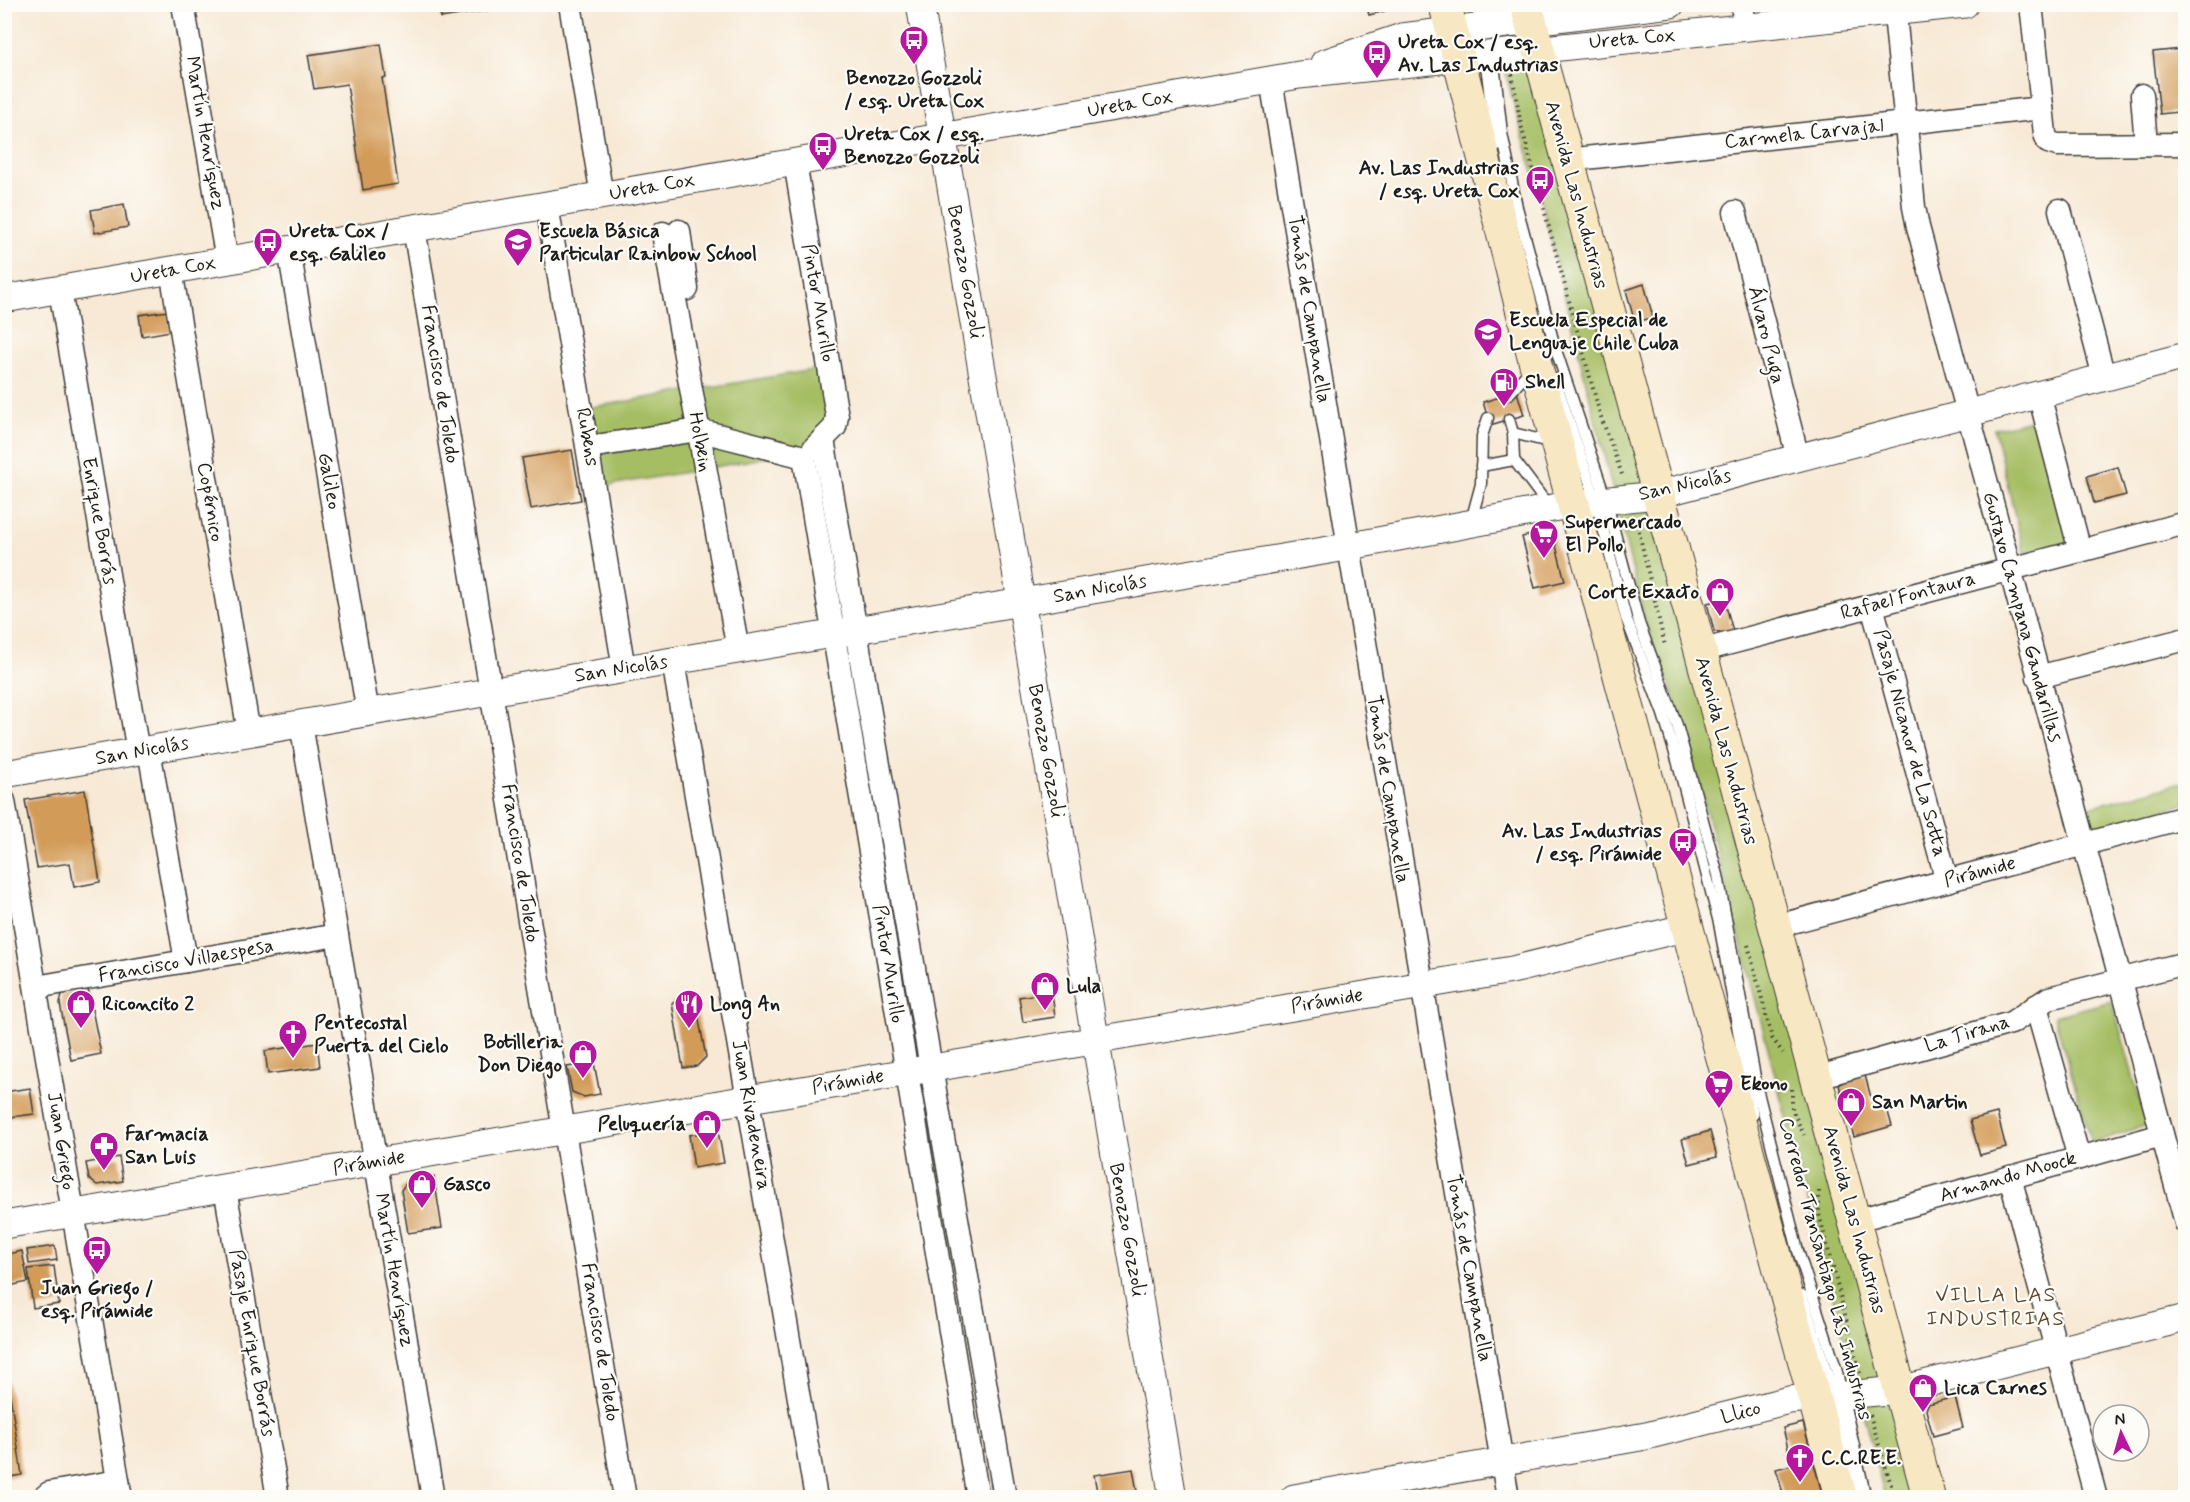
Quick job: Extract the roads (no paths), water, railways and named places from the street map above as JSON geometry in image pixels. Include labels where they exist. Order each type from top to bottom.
[{"type":"main road","name":"Avenida Las Industrias","points":[[1531,24],[1656,495],[1929,1497]]},
{"type":"main road","points":[[1478,33],[1535,362],[1557,444],[1581,503],[1688,927],[1830,1395],[1841,1497]]},
{"type":"street","name":"Martín Henríquez","points":[[183,4],[227,261]]},
{"type":"street","points":[[570,4],[602,196]]},
{"type":"street","name":"Benozzo Gozzoli","points":[[920,4],[1173,1497]]},
{"type":"street","name":"Ureta Cox","points":[[4,299],[1271,80],[1478,33],[1671,4]]},
{"type":"street","name":"Ureta Cox","points":[[1531,24],[1744,16],[1965,4]]},
{"type":"street","points":[[2031,4],[2048,142],[2056,145],[2186,144]]},
{"type":"street","name":"Gustavo Campana Gandarillas","points":[[1895,8],[1914,207],[2009,569],[2186,1223]]},
{"type":"street","name":"Tomás de Campanella","points":[[1271,80],[1508,1497]]},
{"type":"street","points":[[2142,95],[2146,144]]},
{"type":"street","name":"Carmela Carvajal","points":[[1567,160],[2042,108]]},
{"type":"street","name":"Pintor Murillo","points":[[795,162],[837,416],[835,427],[804,457],[845,632]]},
{"type":"street","name":"Rubens","points":[[540,207],[589,447],[616,670]]},
{"type":"street","name":"Rubens","points":[[540,207],[616,670]]},
{"type":"street","points":[[2060,210],[2104,377]]},
{"type":"street","name":"Álvaro Puga","points":[[1735,212],[1798,458]]},
{"type":"street","name":"Francisco de Toledo","points":[[414,228],[626,1497]]},
{"type":"street","name":"Holbein","points":[[671,232],[738,650]]},
{"type":"street","name":"Galileo","points":[[289,250],[368,713]]},
{"type":"street","name":"Copérnico","points":[[171,270],[249,733]]},
{"type":"street","name":"Enrique Borrás","points":[[54,291],[137,752]]},
{"type":"street","name":"San Nicolás","points":[[4,774],[1349,546],[1581,503],[1656,495],[2186,356]]},
{"type":"street","points":[[2039,394],[2080,550]]},
{"type":"street","points":[[589,447],[702,431],[804,457]]},
{"type":"street","name":"Pintor Murillo","points":[[823,439],[845,632],[918,1070],[978,1497]]},
{"type":"street","name":"Rafael Fontaura","points":[[1700,651],[2186,523]]},
{"type":"street","name":"Pasaje Nicanor de La Sotta","points":[[1872,606],[1947,881]]},
{"type":"street","points":[[2038,676],[2186,639]]},
{"type":"street","name":"Juan Rivadeneira","points":[[673,661],[816,1497]]},
{"type":"street","name":"Martín Henríquez","points":[[301,724],[433,1497]]},
{"type":"street","points":[[137,752],[186,962]]},
{"type":"street","name":"Juan Griego","points":[[4,801],[119,1489],[49,1493],[43,1497]]},
{"type":"street","name":"Pirámide","points":[[1773,927],[2186,817]]},
{"type":"street","name":"Pirámide","points":[[4,1225],[1551,963],[1688,927]]},
{"type":"street","name":"Francisco Villaespesa","points":[[36,987],[337,935]]},
{"type":"street","name":"La Tirana","points":[[1815,1078],[2011,1023],[2049,998],[2186,963]]},
{"type":"street","points":[[2036,1006],[2079,1158]]},
{"type":"street","name":"Pintor Murillo","points":[[918,1070],[1005,1497]]},
{"type":"street","name":"Armando Moock","points":[[1854,1221],[2162,1135]]},
{"type":"street","points":[[2010,1177],[2096,1497]]},
{"type":"street","name":"Pasaje Enrique Borrás","points":[[225,1188],[278,1497]]},
{"type":"street","name":"Llico","points":[[1294,1497],[1677,1430],[1789,1400],[1900,1390],[2186,1318]]},
{"type":"lane","name":"Corredor Transantiago Las Industrias","points":[[1478,33],[1493,131],[1508,207],[1550,360],[1581,503],[1639,623],[1677,725],[1718,875],[1760,1098],[1798,1251],[1829,1342],[1830,1395],[1857,1497]]},
{"type":"lane","points":[[1509,394],[1524,380],[1535,362]]},
{"type":"lane","points":[[1471,524],[1480,484],[1482,436],[1488,418]]},
{"type":"lane","points":[[1509,419],[1513,433],[1514,460]]},
{"type":"lane","points":[[1513,433],[1557,444]]},
{"type":"lane","points":[[1481,466],[1514,460],[1581,503]]},
{"type":"lane","name":"Corredor Transantiago Las Industrias","points":[[1830,1395],[1866,1497]]},
{"type":"place","name":"Benozzo Gozzoli / esq. Ureta Cox","points":[[914,66]]},
{"type":"place","name":"Ureta Cox / esq. Av. Las Industrias","points":[[1377,80]]},
{"type":"place","name":"Ureta Cox / esq. Benozzo Gozzoli","points":[[823,172]]},
{"type":"place","name":"Av. Las Industrias / esq. Ureta Cox","points":[[1540,206]]},
{"type":"place","name":"Ureta Cox / esq. Galileo","points":[[268,268]]},
{"type":"place","name":"Escuela Básica Particular Rainbow School","points":[[518,268]]},
{"type":"place","name":"Escuela Especial de Lenguaje Chile Cuba","points":[[1488,358]]},
{"type":"place","name":"Shell","points":[[1504,408]]},
{"type":"place","name":"Supermercado El Pollo","points":[[1544,560]]},
{"type":"place","name":"Corte Exacto","points":[[1720,618]]},
{"type":"place","name":"Av. Las Industrias / esq. Pirámide","points":[[1683,868]]},
{"type":"place","name":"Lula","points":[[1045,1012]]},
{"type":"place","name":"Riconcito 2","points":[[81,1030]]},
{"type":"place","name":"Long An","points":[[689,1030]]},
{"type":"place","name":"Pentecostal Puerta del Cielo","points":[[293,1060]]},
{"type":"place","name":"Botilleria Don Diego","points":[[583,1080]]},
{"type":"place","name":"Ekono","points":[[1719,1110]]},
{"type":"place","name":"San Martin","points":[[1851,1128]]},
{"type":"place","name":"Peluquería","points":[[707,1150]]},
{"type":"place","name":"Farmacia San Luis","points":[[104,1172]]},
{"type":"place","name":"Gasco","points":[[422,1210]]},
{"type":"place","name":"Juan Griego / esq. Pirámide","points":[[97,1276]]},
{"type":"place","name":"Lica Carnes","points":[[1923,1414]]},
{"type":"place","name":"C.C.RE.E.","points":[[1800,1484]]},
{"type":"district","name":"VILLA LAS INDUSTRIAS","points":[[1996,1307]]}]
